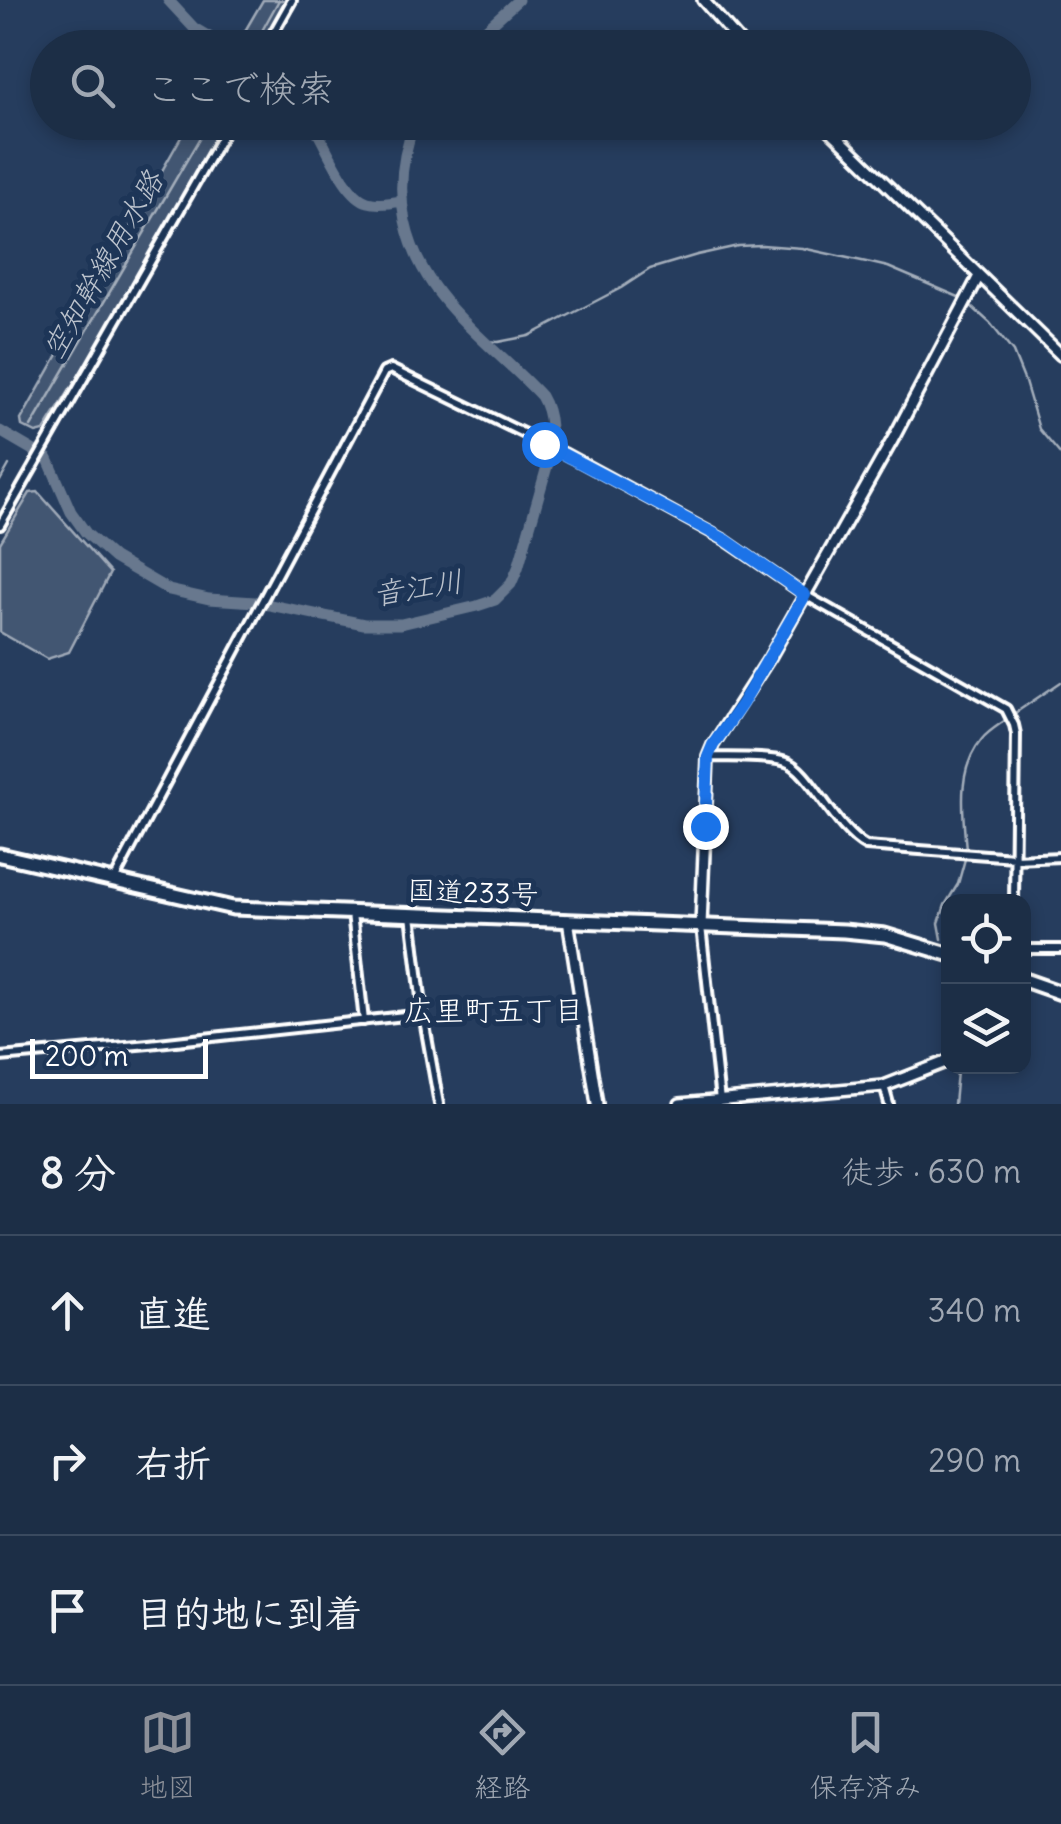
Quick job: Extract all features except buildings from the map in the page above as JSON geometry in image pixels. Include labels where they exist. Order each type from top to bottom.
[{"type":"highway","name":"国道233号","points":[[0,855],[233,908],[844,931],[885,935],[941,952]]},
{"type":"highway","points":[[1031,982],[1061,993]]},
{"type":"street","points":[[276,30],[292,0]]},
{"type":"street","points":[[703,0],[730,30]]},
{"type":"street","points":[[0,524],[220,140]]},
{"type":"street","points":[[840,140],[1061,356]]},
{"type":"street","points":[[720,1100],[701,925],[708,757],[805,595],[979,276]]},
{"type":"street","points":[[113,882],[384,372],[391,369],[564,453],[726,540],[805,595],[1006,710],[1016,734],[1014,894]]},
{"type":"street","points":[[708,757],[790,763],[846,832],[866,846],[1014,858],[1061,856]]},
{"type":"street","points":[[352,913],[364,1021]]},
{"type":"street","points":[[410,916],[438,1104]]},
{"type":"street","points":[[568,920],[597,1104]]},
{"type":"street","points":[[1031,949],[1061,949]]},
{"type":"street","points":[[0,1057],[423,1014]]},
{"type":"street","points":[[680,1104],[884,1086],[941,1065]]},
{"type":"street","points":[[884,1086],[889,1104]]},
{"type":"shaded area","points":[[263,0],[292,0],[275,30],[246,30]]},
{"type":"shaded area","points":[[179,140],[220,140],[156,253],[44,431],[36,433],[22,426],[21,420]]},
{"type":"shaded area","points":[[38,492],[110,573],[69,652],[47,659],[0,632],[0,543],[30,493]]},
{"type":"waterway","points":[[168,0],[197,30]]},
{"type":"waterway","name":"空知幹線用水路","points":[[262,30],[279,0]]},
{"type":"waterway","name":"音江川","points":[[485,30],[518,0]]},
{"type":"waterway","name":"空知幹線用水路","points":[[31,427],[198,140]]},
{"type":"waterway","points":[[322,140],[344,180],[360,198],[376,203],[401,201]]},
{"type":"waterway","name":"音江川","points":[[0,431],[48,459],[71,512],[86,533],[114,558],[169,590],[364,624],[401,624],[495,600],[511,584],[518,568],[548,463],[549,420],[541,396],[452,309],[422,267],[405,221],[402,197],[402,172],[409,140]]},
{"type":"waterway","points":[[485,341],[529,336],[650,269],[738,246],[802,248],[871,263],[961,298]]},
{"type":"waterway","points":[[970,305],[1013,352],[1039,429],[1061,455]]},
{"type":"waterway","name":"空知幹線用水路","points":[[0,481],[9,465]]},
{"type":"waterway","points":[[1015,713],[1061,682]]},
{"type":"waterway","points":[[966,849],[963,792],[968,764],[984,736],[1007,719]]},
{"type":"waterway","points":[[952,894],[965,859]]},
{"type":"waterway","points":[[941,917],[941,934]]},
{"type":"waterway","points":[[954,1104],[957,1074]]},
{"type":"district","name":"広里町五丁目","points":[[494,1011]]},
{"type":"route","points":[[544,444],[726,540],[805,595],[742,704],[713,745],[708,757],[705,826]]}]
